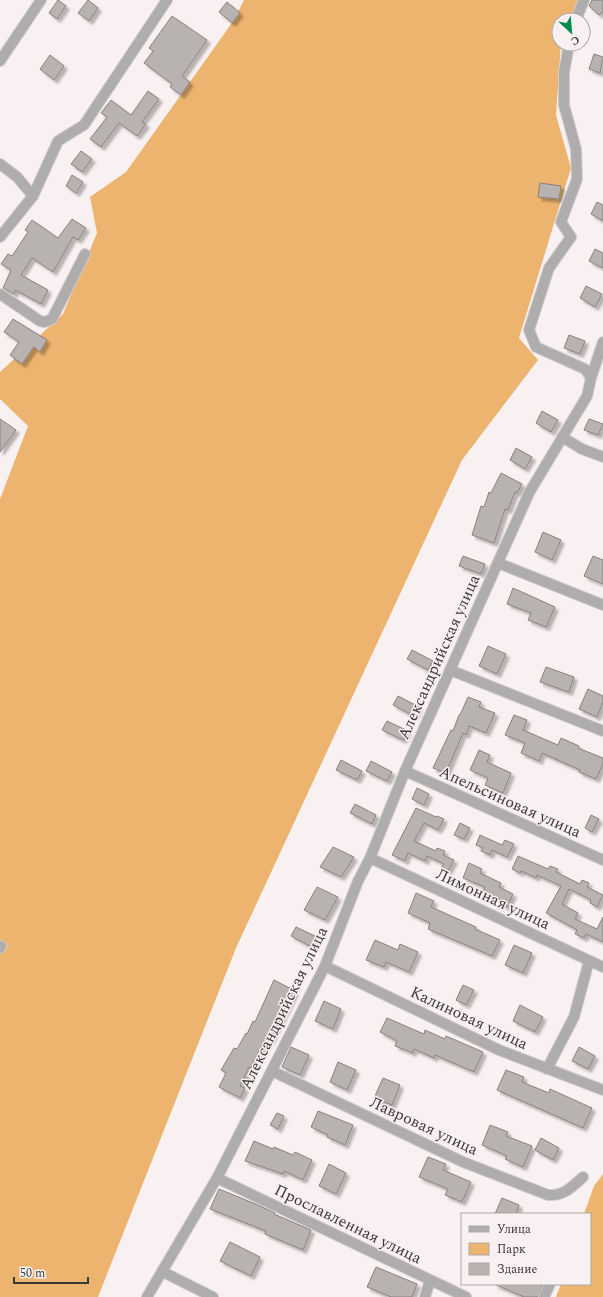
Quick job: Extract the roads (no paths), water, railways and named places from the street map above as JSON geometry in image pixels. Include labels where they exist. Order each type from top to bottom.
[{"type":"street","points":[[0,61],[41,0]]},
{"type":"street","points":[[0,237],[33,196],[58,141],[84,126],[167,0]]},
{"type":"street","points":[[579,12],[584,0]]},
{"type":"street","points":[[568,52],[564,73],[564,105],[576,150],[577,179],[561,222],[571,237],[549,268],[530,330],[536,347],[585,369],[591,378]]},
{"type":"street","points":[[0,164],[17,177],[33,196]]},
{"type":"street","points":[[0,294],[40,321],[45,322],[52,319],[85,254]]},
{"type":"street","name":"Александрийская улица","points":[[147,1297],[217,1178],[325,966],[358,881],[370,858],[405,771],[529,493],[587,396],[591,378],[603,342]]},
{"type":"street","points":[[562,437],[603,457]]},
{"type":"street","points":[[498,563],[603,604]]},
{"type":"street","points":[[450,670],[603,731]]},
{"type":"street","name":"Апельсиновая улица","points":[[405,771],[603,860]]},
{"type":"street","name":"Лимонная улица","points":[[370,858],[603,967]]},
{"type":"street","points":[[547,1069],[574,1017],[590,961]]},
{"type":"street","name":"Калиновая улица","points":[[325,966],[499,1050],[603,1090]]},
{"type":"street","name":"Лавровая улица","points":[[272,1071],[463,1162],[548,1195],[557,1196],[566,1192],[583,1177]]},
{"type":"street","name":"Прославленная улица","points":[[217,1178],[466,1297]]},
{"type":"street","points":[[163,1272],[213,1297]]},
{"type":"street","points":[[425,1297],[430,1280]]},
{"type":"street","points":[[544,1297],[550,1285]]}]
